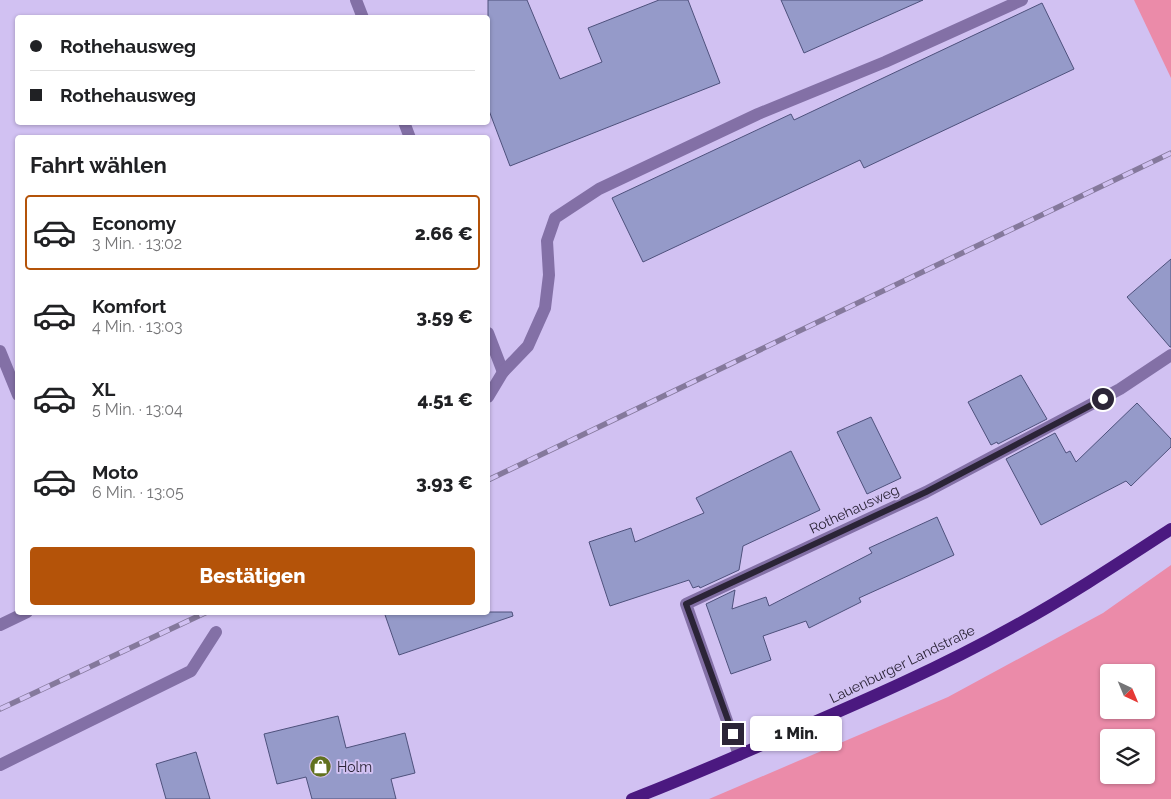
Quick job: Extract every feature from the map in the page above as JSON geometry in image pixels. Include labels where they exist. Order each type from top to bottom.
[{"type":"main road","name":"Lauenburger Landstraße","points":[[632,799],[739,755],[874,695],[1011,628],[1086,584],[1171,529]]},
{"type":"street","points":[[356,0],[362,15]]},
{"type":"street","points":[[490,393],[502,372],[528,346],[545,308],[549,275],[547,240],[555,218],[599,189],[758,114],[885,62],[1022,0]]},
{"type":"street","points":[[490,339],[502,372]]},
{"type":"street","points":[[0,352],[15,388]]},
{"type":"street","name":"Rothehausweg","points":[[739,755],[686,604],[926,492],[1120,389],[1171,355]]},
{"type":"street","points":[[0,625],[21,615]]},
{"type":"street","points":[[0,764],[191,671],[216,632]]},
{"type":"shaded area","points":[[1134,0],[1171,0],[1171,78]]},
{"type":"shaded area","points":[[1171,565],[1171,799],[709,799],[948,697],[1103,613]]},
{"type":"building","points":[[488,0],[527,0],[560,79],[602,62],[588,28],[659,0],[688,0],[720,83],[510,166],[490,113],[490,15],[488,15]]},
{"type":"building","points":[[781,0],[923,0],[804,53]]},
{"type":"building","points":[[1042,3],[1074,69],[864,168],[860,160],[643,262],[612,198],[791,114],[794,120]]},
{"type":"building","points":[[1171,259],[1171,347],[1170,347],[1127,297]]},
{"type":"building","points":[[1021,375],[1047,419],[998,444],[997,442],[991,445],[968,402]]},
{"type":"building","points":[[1137,403],[1171,439],[1171,447],[1131,486],[1126,481],[1041,525],[1006,459],[1055,433],[1066,453],[1070,451],[1076,462]]},
{"type":"building","points":[[871,417],[901,478],[867,494],[837,432]]},
{"type":"building","points":[[791,451],[820,510],[743,546],[739,570],[700,588],[699,586],[693,588],[689,580],[610,606],[589,542],[631,528],[635,542],[704,513],[696,498]]},
{"type":"building","points":[[937,517],[954,555],[859,598],[861,602],[809,628],[806,621],[763,636],[771,660],[731,674],[706,604],[735,590],[732,609],[766,597],[769,606],[872,553],[869,548]]},
{"type":"building","points":[[490,612],[512,612],[513,616],[399,655],[385,615],[490,615]]},
{"type":"building","points":[[338,716],[346,748],[405,733],[415,773],[391,779],[396,799],[312,799],[306,777],[277,784],[264,734]]},
{"type":"building","points":[[196,752],[210,799],[166,799],[156,764]]},
{"type":"railway","points":[[490,479],[1171,153]]},
{"type":"railway","points":[[0,709],[201,615]]},
{"type":"place","name":"Holm","points":[[321,767]]},
{"type":"route","points":[[733,734],[686,604],[926,492],[1103,399]]}]
